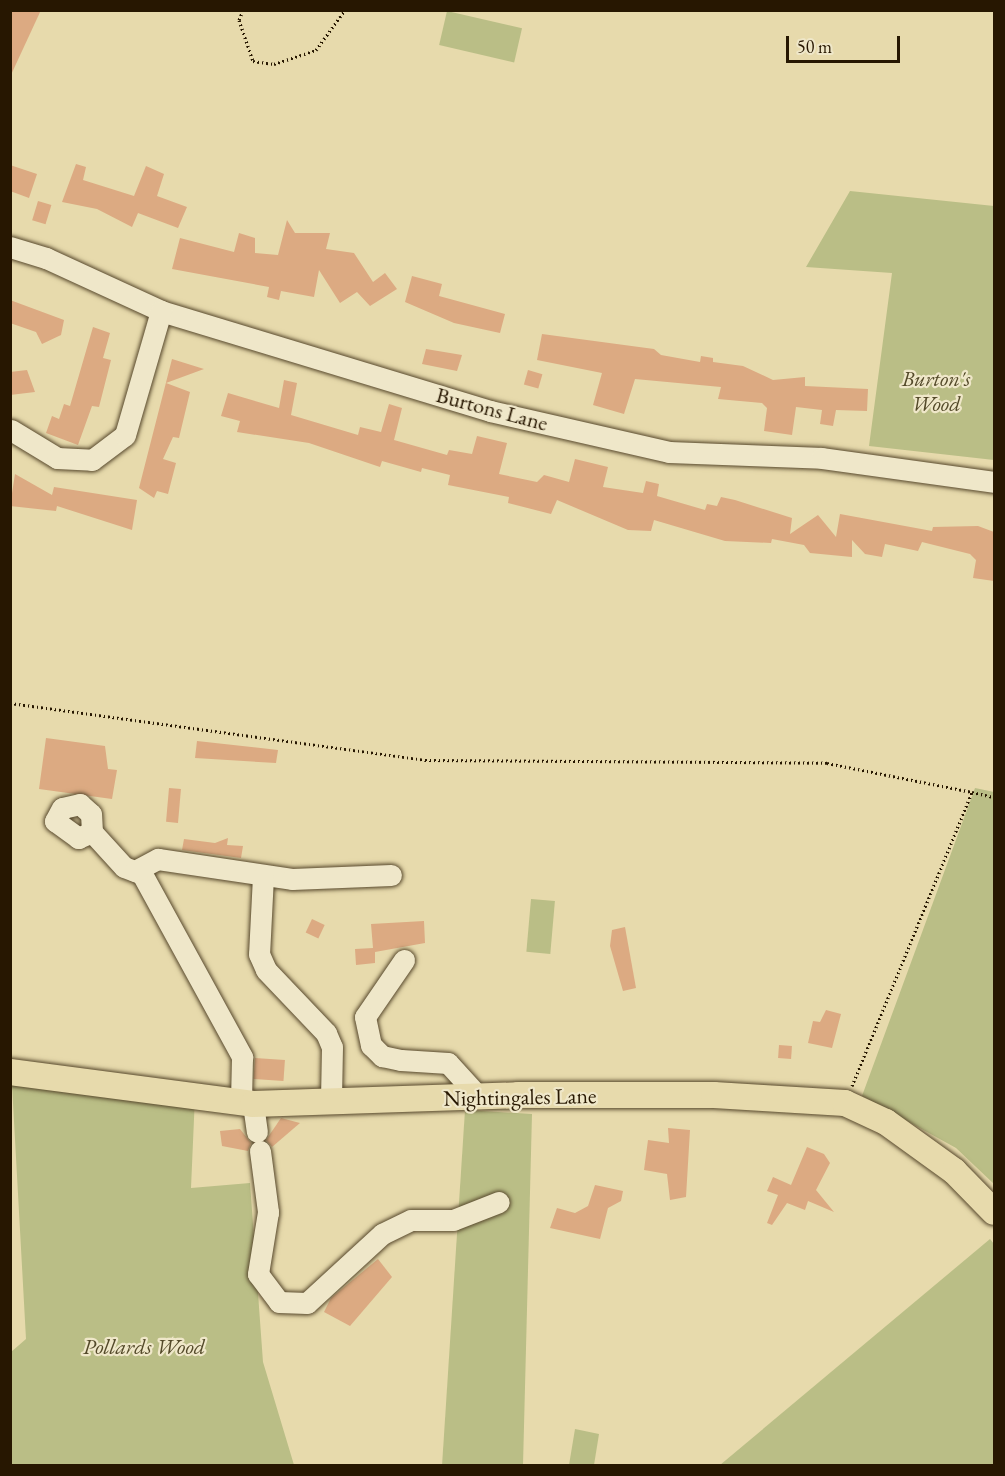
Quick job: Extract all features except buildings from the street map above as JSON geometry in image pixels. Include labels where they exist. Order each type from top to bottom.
[{"type":"main road","name":"Nightingales Lane","points":[[10,1072],[247,1103],[478,1096],[714,1095],[845,1103],[885,1122],[954,1170],[994,1212]]},
{"type":"street","name":"Burtons Lane","points":[[10,248],[46,258],[161,311],[490,411],[669,452],[822,458],[994,482]]},
{"type":"street","points":[[11,430],[57,458],[92,460],[125,435],[161,311]]},
{"type":"street","points":[[92,832],[124,867],[142,874],[242,1057],[247,1103],[259,1141],[268,1212],[258,1274],[279,1302],[307,1303],[382,1234],[411,1220],[453,1220],[499,1202]]},
{"type":"street","points":[[135,871],[158,859],[263,876],[391,875]]},
{"type":"street","points":[[263,876],[259,954],[266,970],[326,1033],[331,1101]]},
{"type":"street","points":[[404,960],[365,1017],[371,1045],[382,1056],[448,1063],[478,1096]]},
{"type":"path","points":[[243,10],[239,20],[253,61],[274,64],[316,50],[345,10]]},
{"type":"path","points":[[10,703],[425,760],[827,763],[994,797]]},
{"type":"path","points":[[845,1103],[972,792]]},
{"type":"green space","points":[[447,11],[522,28],[514,62],[439,45]]},
{"type":"green space","name":"Burton's Wood","points":[[850,191],[994,206],[994,460],[869,446],[892,273],[806,267]]},
{"type":"green space","points":[[975,788],[994,792],[994,1184],[956,1148],[862,1096]]},
{"type":"green space","points":[[531,899],[555,901],[550,954],[526,952]]},
{"type":"green space","name":"Pollards Wood","points":[[12,1085],[195,1096],[191,1188],[250,1183],[263,1362],[294,1465],[11,1466],[11,1352],[26,1339]]},
{"type":"green space","points":[[465,1110],[532,1114],[523,1465],[442,1466]]},
{"type":"green space","points":[[990,1239],[994,1244],[994,1465],[720,1465]]},
{"type":"green space","points":[[575,1429],[599,1434],[594,1465],[569,1465]]}]
